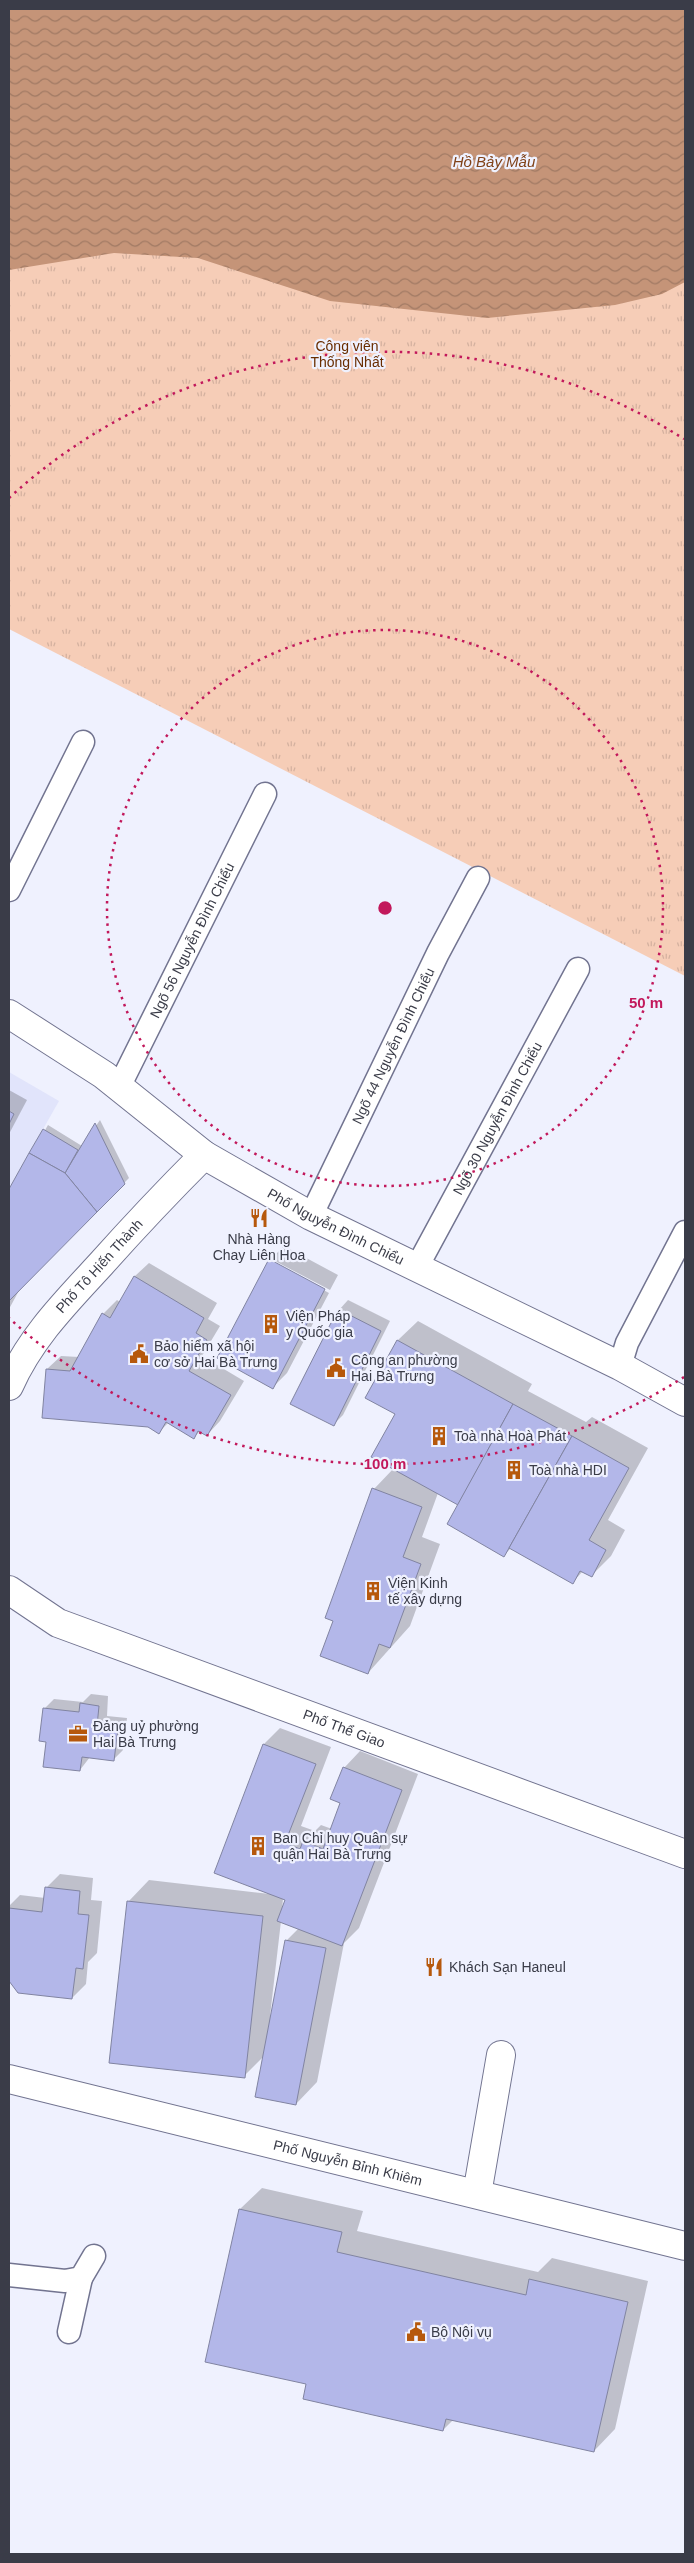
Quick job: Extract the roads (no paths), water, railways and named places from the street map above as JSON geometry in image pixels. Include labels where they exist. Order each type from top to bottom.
[{"type":"street","name":"Phố Nguyễn Đình Chiểu","points":[[9,1014],[119,1086],[204,1156],[311,1216],[620,1366],[685,1402]]},
{"type":"street","name":"Phố Tô Hiến Thành","points":[[9,1386],[20,1360],[50,1320],[166,1193],[204,1156]]},
{"type":"street","name":"Phố Thể Giao","points":[[9,1590],[58,1622],[685,1854]]},
{"type":"street","points":[[478,2194],[501,2054]]},
{"type":"street","name":"Phố Nguyễn Bỉnh Khiêm","points":[[9,2078],[685,2246]]},
{"type":"lane","points":[[9,890],[83,742]]},
{"type":"lane","name":"Ngõ 56 Nguyễn Đình Chiểu","points":[[119,1086],[265,794]]},
{"type":"lane","name":"Ngõ 44 Nguyễn Đình Chiểu","points":[[311,1216],[438,953],[478,878]]},
{"type":"lane","name":"Ngõ 30 Nguyễn Đình Chiểu","points":[[417,1267],[578,969]]},
{"type":"lane","points":[[620,1366],[627,1343],[685,1232]]},
{"type":"lane","points":[[69,2332],[81,2278],[94,2256]]},
{"type":"lane","points":[[9,2275],[65,2281],[81,2278]]},
{"type":"water","name":"Hồ Bảy Mẫu","points":[[9,9],[685,9],[685,282],[662,294],[615,305],[487,318],[330,301],[198,258],[114,253],[9,270]]},
{"type":"place","name":"Nhà Hàng Chay Liên Hoa","points":[[259,1218]]},
{"type":"place","name":"Viện Pháp y Quốc gia","points":[[271,1324]]},
{"type":"place","name":"Bảo hiểm xã hội cơ sở Hai Bà Trưng","points":[[139,1354]]},
{"type":"place","name":"Công an phường Hai Bà Trưng","points":[[336,1368]]},
{"type":"place","name":"Toà nhà Hoà Phát","points":[[439,1436]]},
{"type":"place","name":"Toà nhà HDI","points":[[514,1470]]},
{"type":"place","name":"Viện Kinh tế xây dựng","points":[[373,1591]]},
{"type":"place","name":"Đảng uỷ phường Hai Bà Trưng","points":[[78,1734]]},
{"type":"place","name":"Ban Chỉ huy Quân sự quận Hai Bà Trưng","points":[[258,1846]]},
{"type":"place","name":"Khách Sạn Haneul","points":[[434,1967]]},
{"type":"place","name":"Bộ Nội vụ","points":[[416,2332]]},
{"type":"park label","name":"Công viên Thống Nhất","points":[[347,354]]}]
